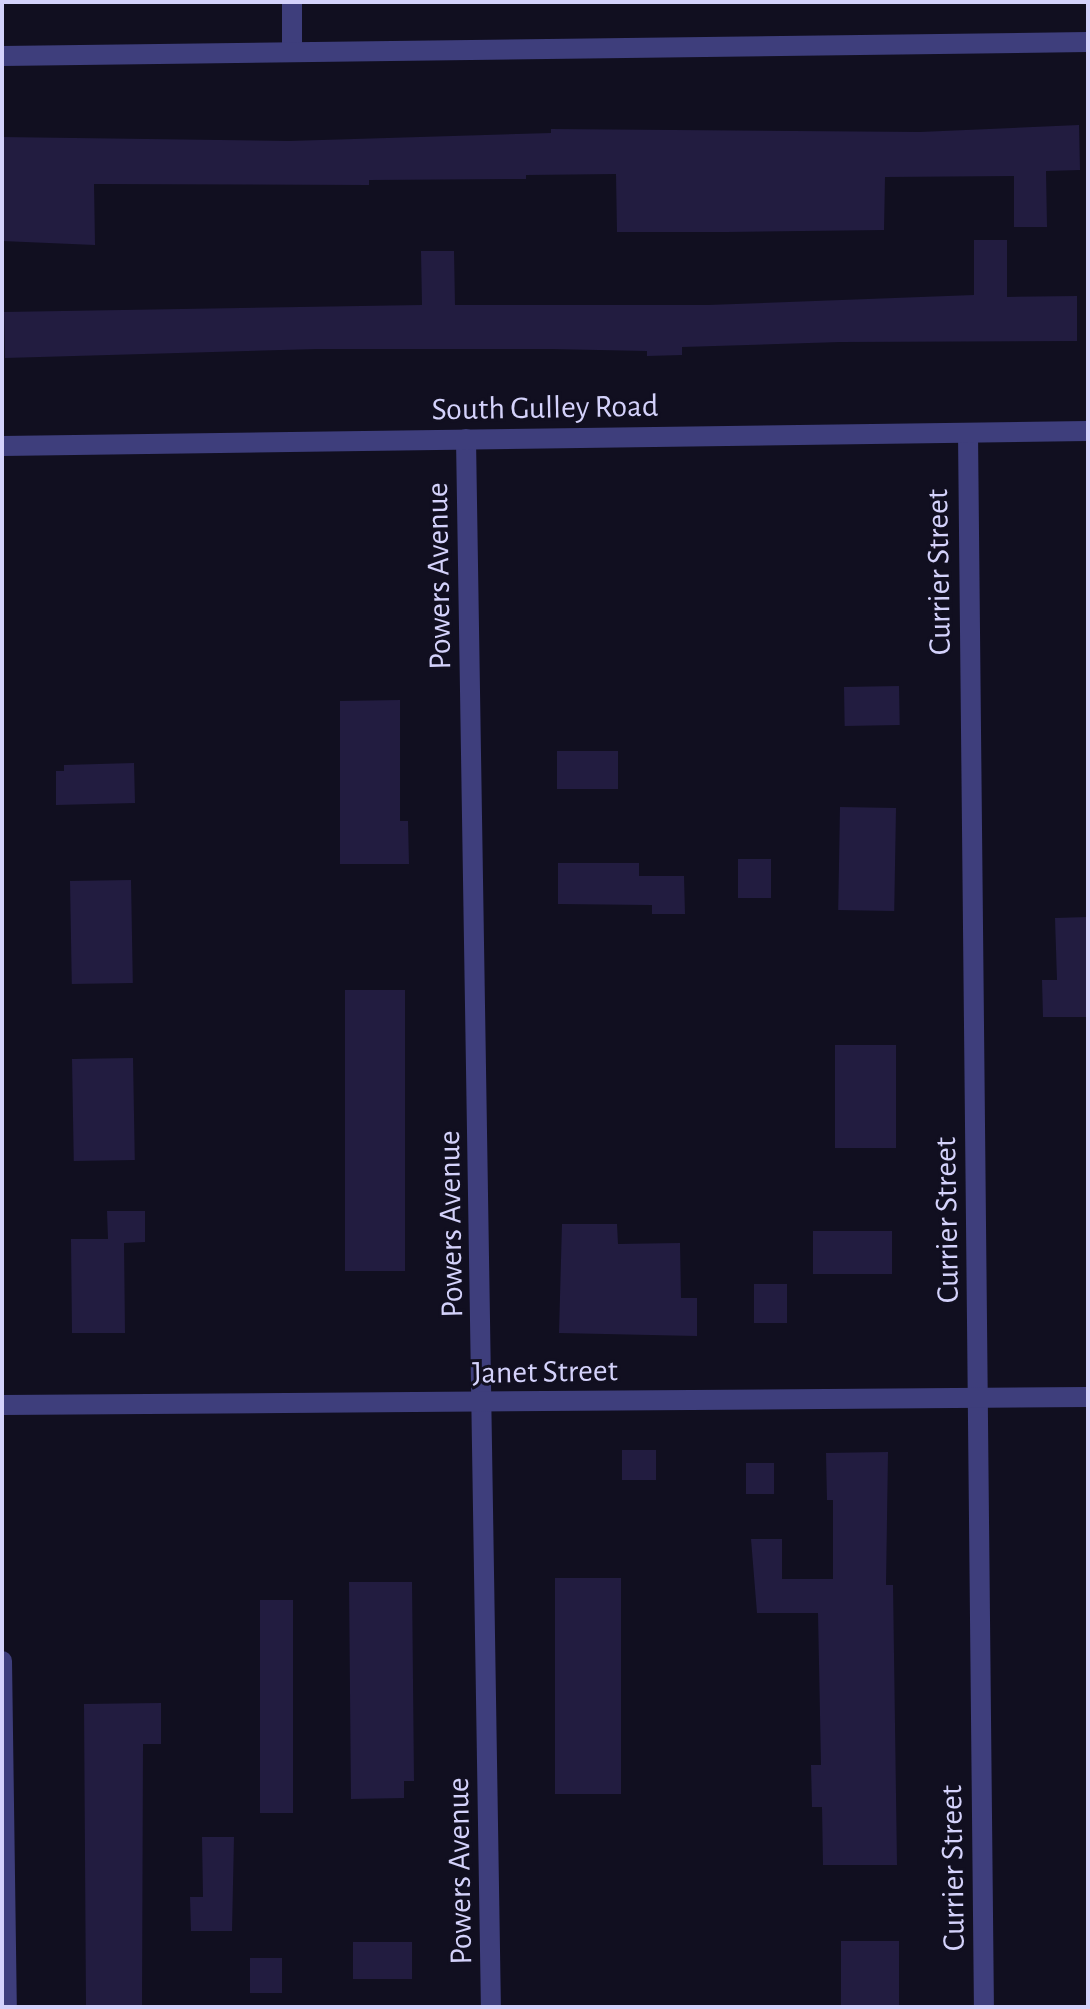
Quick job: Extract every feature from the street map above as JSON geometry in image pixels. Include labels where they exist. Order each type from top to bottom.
[{"type":"street","points":[[292,2],[292,52]]},
{"type":"street","points":[[2,56],[1088,42]]},
{"type":"street","name":"South Gulley Road","points":[[2,446],[1088,431]]},
{"type":"street","name":"Currier Street","points":[[968,433],[984,2007]]},
{"type":"street","name":"Powers Avenue","points":[[466,439],[484,1403],[491,2007]]},
{"type":"street","name":"Janet Street","points":[[2,1405],[1088,1397]]},
{"type":"street","points":[[2,1661],[7,2007]]},
{"type":"building","points":[[1079,125],[1080,170],[1046,171],[1047,227],[1014,227],[1014,176],[885,177],[884,230],[617,232],[616,174],[526,175],[526,179],[369,180],[369,185],[94,184],[95,245],[2,241],[2,137],[289,141],[551,133],[551,129],[920,132]]},
{"type":"building","points":[[974,240],[1007,240],[1007,297],[1077,296],[1077,341],[840,342],[682,347],[682,355],[647,356],[647,351],[317,349],[5,358],[4,312],[422,305],[421,251],[454,251],[455,305],[708,305],[974,295]]},
{"type":"building","points":[[899,686],[900,725],[845,726],[844,687]]},
{"type":"building","points":[[400,700],[400,821],[408,821],[409,864],[340,864],[340,701]]},
{"type":"building","points":[[557,751],[618,751],[618,789],[557,789]]},
{"type":"building","points":[[134,763],[135,803],[56,805],[56,771],[64,771],[64,765]]},
{"type":"building","points":[[840,807],[896,808],[894,911],[838,910]]},
{"type":"building","points":[[738,859],[771,859],[771,898],[738,898]]},
{"type":"building","points":[[558,863],[639,863],[639,876],[684,876],[685,914],[652,914],[652,905],[558,904]]},
{"type":"building","points":[[131,880],[133,983],[72,984],[70,881]]},
{"type":"building","points":[[1088,917],[1088,1017],[1043,1017],[1042,980],[1057,980],[1055,918]]},
{"type":"building","points":[[345,990],[405,990],[405,1271],[345,1271]]},
{"type":"building","points":[[835,1045],[896,1045],[896,1148],[835,1148]]},
{"type":"building","points":[[133,1058],[135,1160],[74,1161],[72,1059]]},
{"type":"building","points":[[107,1211],[145,1211],[145,1242],[124,1243],[125,1333],[72,1333],[71,1239],[108,1239]]},
{"type":"building","points":[[562,1224],[617,1224],[618,1244],[680,1243],[681,1298],[697,1298],[697,1336],[559,1333]]},
{"type":"building","points":[[813,1231],[892,1231],[892,1274],[813,1274]]},
{"type":"building","points":[[754,1284],[787,1284],[787,1323],[754,1323]]},
{"type":"building","points":[[622,1450],[656,1450],[656,1480],[622,1480]]},
{"type":"building","points":[[888,1452],[886,1585],[893,1585],[897,1865],[823,1865],[822,1807],[812,1807],[811,1765],[821,1765],[818,1613],[757,1613],[751,1539],[782,1539],[782,1579],[833,1579],[833,1500],[827,1500],[826,1453]]},
{"type":"building","points":[[746,1463],[774,1463],[774,1494],[746,1494]]},
{"type":"building","points":[[555,1578],[621,1578],[621,1794],[555,1794]]},
{"type":"building","points":[[349,1582],[412,1582],[414,1781],[404,1781],[404,1798],[351,1799]]},
{"type":"building","points":[[260,1600],[293,1600],[293,1813],[260,1813]]},
{"type":"building","points":[[161,1703],[161,1744],[143,1744],[142,2007],[86,2007],[84,1704]]},
{"type":"building","points":[[202,1837],[234,1837],[232,1931],[191,1931],[190,1897],[203,1897]]},
{"type":"building","points":[[841,1941],[899,1941],[899,2007],[841,2007]]},
{"type":"building","points":[[353,1942],[412,1942],[412,1979],[353,1979]]},
{"type":"building","points":[[250,1958],[282,1958],[282,1993],[250,1993]]}]
